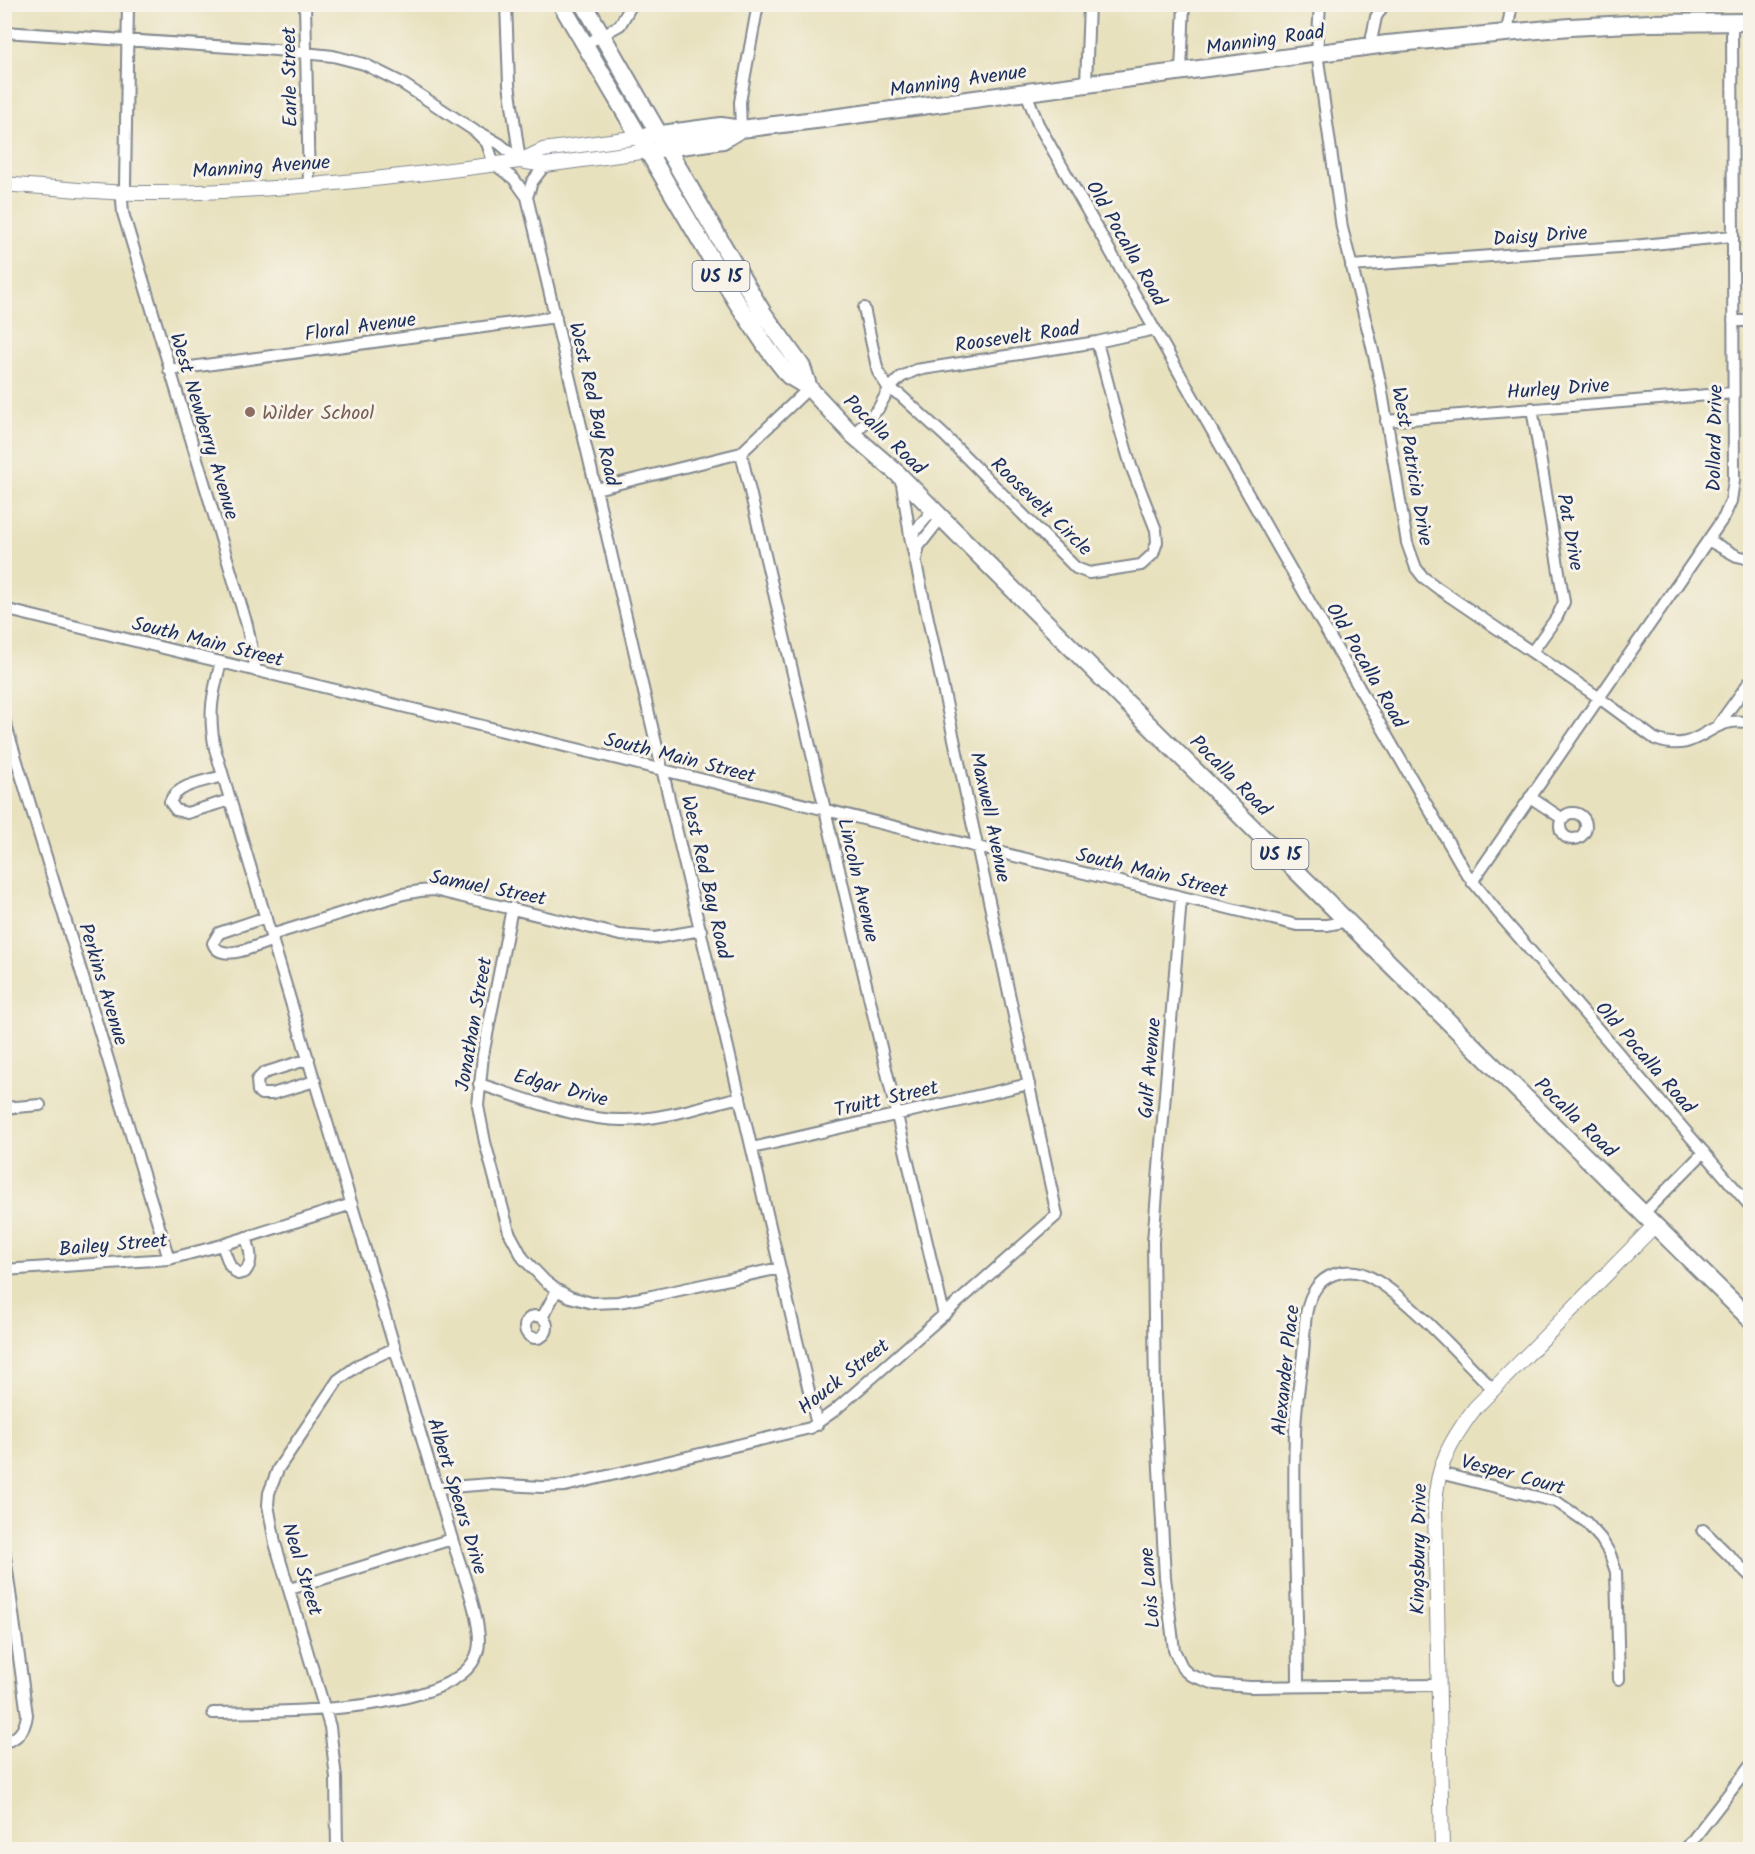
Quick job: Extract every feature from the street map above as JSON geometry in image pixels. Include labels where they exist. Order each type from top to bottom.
[{"type":"main road","name":"US 15","points":[[561,4],[644,144]]},
{"type":"main road","name":"US 15","points":[[584,4],[663,141]]},
{"type":"main road","name":"Manning Road","points":[[1181,71],[1370,46],[1508,31],[1632,24],[1750,22]]},
{"type":"main road","name":"Manning Avenue","points":[[4,184],[123,192],[232,192],[309,186],[520,161],[545,165],[663,141],[723,140],[741,129],[1181,71]]},
{"type":"main road","name":"Pocalla Road","points":[[663,141],[763,313],[802,367],[809,388]]},
{"type":"main road","name":"Manning Avenue","points":[[520,161],[543,150],[644,144]]},
{"type":"main road","name":"Pocalla Road","points":[[644,144],[750,323],[789,376],[809,388],[853,435],[901,477],[1437,1012],[1750,1319]]},
{"type":"main road","name":"Kingsbury Drive","points":[[1442,1850],[1435,1504],[1439,1473],[1452,1440],[1475,1408],[1649,1219]]},
{"type":"street","name":"West Newberry Avenue","points":[[129,4],[123,213],[247,625],[256,671]]},
{"type":"street","name":"Earle Street","points":[[305,4],[309,186]]},
{"type":"street","points":[[506,4],[509,84],[520,161]]},
{"type":"street","points":[[586,44],[615,28],[624,20],[632,4]]},
{"type":"street","points":[[741,129],[740,102],[758,4]]},
{"type":"street","points":[[1086,84],[1089,4]]},
{"type":"street","points":[[1181,71],[1184,4]]},
{"type":"street","name":"West Patricia Drive","points":[[1320,4],[1317,53],[1342,228],[1370,338],[1407,543],[1416,568],[1439,590],[1598,697],[1655,739],[1666,743],[1687,743],[1719,724],[1750,723]]},
{"type":"street","points":[[1370,46],[1376,17],[1384,4]]},
{"type":"street","points":[[1508,31],[1512,4]]},
{"type":"street","name":"Dollard Drive","points":[[1472,882],[1724,517],[1733,493],[1732,22]]},
{"type":"street","points":[[4,32],[306,53],[344,58],[386,74],[475,131],[487,143],[494,164]]},
{"type":"street","name":"Old Pocalla Road","points":[[1026,92],[1038,124],[1278,547],[1472,882],[1750,1206]]},
{"type":"street","points":[[475,131],[486,135],[520,161]]},
{"type":"street","name":"West Red Bay Road","points":[[494,164],[514,179],[527,197],[817,1425]]},
{"type":"street","points":[[527,197],[532,182],[545,165]]},
{"type":"street","name":"Daisy Drive","points":[[1351,266],[1622,247],[1732,236]]},
{"type":"street","points":[[853,435],[878,409],[889,388],[878,372],[864,308]]},
{"type":"street","name":"Floral Avenue","points":[[169,370],[556,317]]},
{"type":"street","points":[[1733,321],[1750,321]]},
{"type":"street","name":"Roosevelt Road","points":[[889,388],[916,369],[1097,342],[1155,329]]},
{"type":"street","name":"Roosevelt Circle","points":[[889,388],[900,394],[945,436],[1076,568],[1089,573],[1129,568],[1141,565],[1153,555],[1158,537],[1128,456],[1097,342]]},
{"type":"street","points":[[596,489],[741,453],[809,388]]},
{"type":"street","name":"Hurley Drive","points":[[1386,421],[1733,393]]},
{"type":"street","name":"Pat Drive","points":[[1532,408],[1564,602],[1557,617],[1532,652]]},
{"type":"street","name":"Lincoln Avenue","points":[[741,453],[944,1315]]},
{"type":"street","name":"Maxwell Avenue","points":[[901,477],[912,545],[1029,1084]]},
{"type":"street","points":[[912,545],[916,531],[937,514]]},
{"type":"street","points":[[916,559],[919,546],[937,514]]},
{"type":"street","points":[[1708,540],[1737,556],[1750,559]]},
{"type":"street","name":"South Main Street","points":[[4,609],[1180,898],[1297,925],[1327,925],[1348,921]]},
{"type":"street","name":"Albert Spears Drive","points":[[213,1713],[369,1705],[422,1694],[458,1676],[474,1661],[479,1642],[477,1623],[211,731],[212,699],[221,662]]},
{"type":"street","points":[[1719,724],[1750,681]]},
{"type":"street","name":"Perkins Avenue","points":[[4,719],[169,1259]]},
{"type":"street","points":[[223,776],[181,789],[173,795],[170,802],[176,810],[187,813],[230,800]]},
{"type":"street","points":[[1530,797],[1563,819]]},
{"type":"street","name":"Samuel Street","points":[[272,937],[420,891],[434,890],[620,935],[644,938],[701,930]]},
{"type":"street","name":"Gulf Avenue","points":[[1153,1242],[1180,898]]},
{"type":"street","name":"Jonathan Street","points":[[512,908],[479,1084],[479,1116],[512,1242],[530,1266],[557,1290],[570,1297],[592,1303],[618,1302],[780,1268]]},
{"type":"street","points":[[266,917],[219,933],[213,943],[215,949],[220,953],[228,954],[272,937]]},
{"type":"street","points":[[309,1059],[264,1073],[257,1080],[258,1091],[261,1094],[272,1094],[315,1081]]},
{"type":"street","name":"Edgar Drive","points":[[479,1084],[579,1114],[606,1119],[644,1119],[740,1097]]},
{"type":"street","name":"Truitt Street","points":[[752,1148],[1029,1084]]},
{"type":"street","name":"Houck Street","points":[[437,1488],[490,1484],[565,1486],[817,1425],[1057,1215],[1029,1084]]},
{"type":"street","points":[[4,1108],[40,1105]]},
{"type":"street","points":[[1649,1219],[1704,1152]]},
{"type":"street","name":"Bailey Street","points":[[4,1270],[169,1259],[222,1245],[352,1204]]},
{"type":"street","points":[[222,1245],[233,1270],[238,1274],[245,1272],[250,1265],[251,1258],[246,1237]]},
{"type":"street","name":"Lois Lane","points":[[1153,1242],[1155,1395],[1165,1577],[1174,1650],[1183,1669],[1196,1678],[1215,1684],[1250,1687],[1439,1685]]},
{"type":"street","name":"Alexander Place","points":[[1299,1686],[1295,1435],[1305,1326],[1309,1303],[1315,1288],[1327,1277],[1349,1271],[1370,1276],[1385,1284],[1493,1389]]},
{"type":"street","points":[[542,1318],[557,1290]]},
{"type":"street","name":"Neal Street","points":[[338,1850],[334,1759],[330,1727],[269,1521],[268,1499],[275,1476],[338,1380],[360,1364],[395,1348]]},
{"type":"street","name":"Vesper Court","points":[[1439,1473],[1557,1502],[1586,1522],[1601,1539],[1610,1554],[1616,1572],[1619,1679]]},
{"type":"street","points":[[1703,1530],[1750,1576]]},
{"type":"street","points":[[290,1589],[452,1539]]},
{"type":"street","points":[[4,1549],[27,1715],[19,1735],[14,1740],[4,1742]]},
{"type":"street","points":[[1685,1850],[1750,1766]]},
{"type":"place","name":"Wilder School","points":[[250,412]]}]
